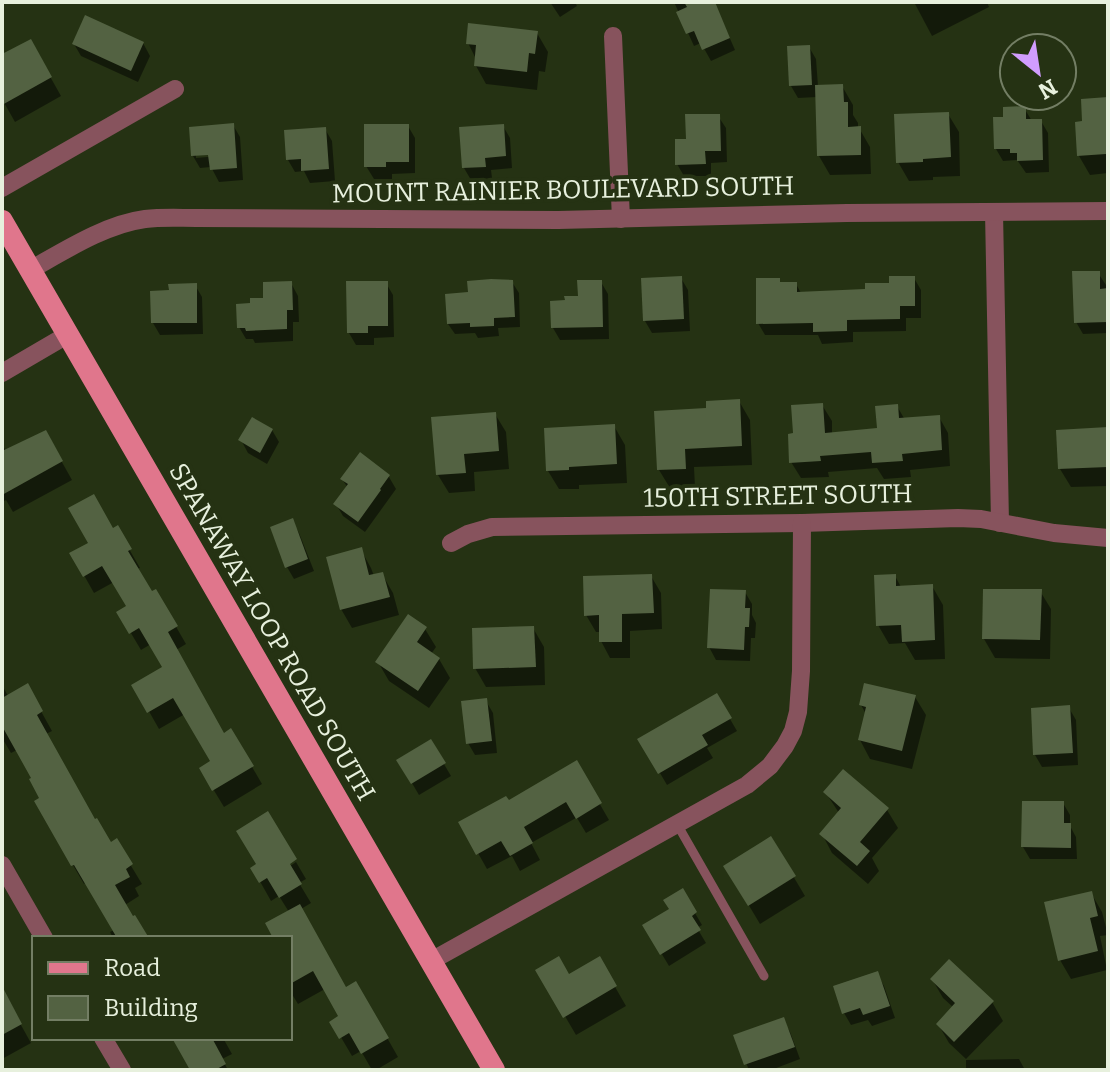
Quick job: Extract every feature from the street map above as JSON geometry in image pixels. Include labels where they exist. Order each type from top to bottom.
[{"type":"main road","name":"SPANAWAY LOOP ROAD SOUTH","points":[[2,221],[494,1070]]},
{"type":"street","points":[[613,36],[621,219]]},
{"type":"street","points":[[2,188],[175,89]]},
{"type":"street","name":"MOUNT RAINIER BOULEVARD SOUTH","points":[[30,270],[115,227],[144,219],[558,220],[1108,211]]},
{"type":"street","points":[[994,212],[1000,523]]},
{"type":"street","points":[[2,373],[67,335]]},
{"type":"street","name":"150TH STREET SOUTH","points":[[451,543],[492,527],[958,518],[1108,538]]},
{"type":"street","points":[[431,961],[747,785],[770,766],[793,731],[798,712],[802,523]]},
{"type":"street","points":[[2,865],[43,936]]},
{"type":"street","points":[[104,1040],[122,1070]]},
{"type":"lane","points":[[677,824],[764,976]]},
{"type":"building","points":[[684,2],[715,2],[730,38],[702,50],[694,31],[686,34],[676,12],[687,7]]},
{"type":"building","points":[[85,15],[144,42],[131,71],[72,44]]},
{"type":"building","points":[[468,23],[538,31],[535,54],[529,53],[527,72],[474,66],[476,45],[466,44]]},
{"type":"building","points":[[31,39],[52,77],[2,105],[2,54]]},
{"type":"building","points":[[810,45],[812,85],[789,86],[787,46]]},
{"type":"building","points":[[843,84],[844,102],[848,102],[848,127],[861,126],[861,155],[817,156],[815,85]]},
{"type":"building","points":[[1108,97],[1106,154],[1077,156],[1075,122],[1082,121],[1081,99]]},
{"type":"building","points":[[949,112],[951,157],[896,163],[894,114]]},
{"type":"building","points":[[1003,112],[1026,112],[1026,119],[1042,119],[1043,160],[1017,161],[1017,153],[1010,153],[1010,149],[994,149],[993,117],[1003,117]]},
{"type":"building","points":[[685,114],[720,114],[721,151],[705,151],[706,164],[675,165],[675,139],[686,139]]},
{"type":"building","points":[[234,123],[237,168],[210,170],[208,155],[191,156],[189,127]]},
{"type":"building","points":[[364,124],[409,124],[409,162],[386,162],[386,167],[364,167]]},
{"type":"building","points":[[504,124],[506,156],[485,158],[486,167],[462,168],[459,127]]},
{"type":"building","points":[[326,127],[329,169],[301,171],[301,159],[286,160],[284,130]]},
{"type":"building","points":[[1072,271],[1100,271],[1100,289],[1108,288],[1108,322],[1074,323]]},
{"type":"building","points":[[682,276],[684,319],[643,321],[641,278]]},
{"type":"building","points":[[889,276],[915,276],[915,306],[900,306],[900,319],[847,320],[847,331],[813,332],[813,323],[756,324],[756,278],[797,282],[797,292],[865,289],[865,283],[889,283]]},
{"type":"building","points":[[513,280],[515,317],[494,318],[494,326],[447,324],[445,294],[468,292],[467,281]]},
{"type":"building","points":[[577,280],[602,280],[603,327],[551,328],[550,301],[565,300],[564,296],[578,296]]},
{"type":"building","points":[[292,281],[293,310],[287,310],[287,329],[246,331],[245,328],[237,328],[236,304],[250,303],[250,298],[263,298],[263,282]]},
{"type":"building","points":[[346,281],[388,281],[388,326],[368,326],[368,333],[347,333]]},
{"type":"building","points":[[197,283],[197,323],[151,323],[150,291],[169,290],[168,284]]},
{"type":"building","points":[[740,399],[742,446],[685,449],[686,469],[657,470],[654,411],[706,408],[706,401]]},
{"type":"building","points":[[823,403],[825,433],[877,428],[875,406],[898,404],[899,418],[940,415],[942,450],[902,454],[903,461],[872,463],[871,452],[820,456],[821,461],[789,463],[788,434],[793,433],[791,405]]},
{"type":"building","points":[[496,412],[499,451],[464,454],[466,473],[436,475],[431,417]]},
{"type":"building","points":[[252,417],[273,429],[260,453],[238,440]]},
{"type":"building","points":[[615,424],[617,464],[546,471],[544,428]]},
{"type":"building","points":[[1108,427],[1108,467],[1058,469],[1056,430]]},
{"type":"building","points":[[46,430],[63,461],[2,495],[2,451]]},
{"type":"building","points":[[360,452],[390,475],[358,522],[333,504],[348,484],[340,479]]},
{"type":"building","points":[[94,494],[113,528],[118,525],[132,549],[128,551],[178,626],[168,632],[224,733],[231,728],[254,766],[212,791],[199,768],[210,761],[173,698],[147,713],[131,685],[162,667],[139,628],[129,634],[116,612],[126,606],[102,566],[83,577],[69,553],[88,543],[68,508]]},
{"type":"building","points":[[293,518],[308,559],[285,568],[270,527]]},
{"type":"building","points":[[362,547],[369,575],[383,572],[390,597],[340,610],[326,557]]},
{"type":"building","points":[[652,574],[654,613],[622,614],[622,642],[599,642],[599,615],[584,616],[583,576]]},
{"type":"building","points":[[896,574],[896,586],[933,584],[935,640],[902,642],[901,625],[876,626],[874,575]]},
{"type":"building","points":[[710,589],[746,590],[745,608],[750,608],[744,650],[707,648]]},
{"type":"building","points":[[983,589],[1042,589],[1040,640],[982,639]]},
{"type":"building","points":[[408,614],[427,627],[417,642],[440,658],[418,691],[375,662]]},
{"type":"building","points":[[534,626],[536,667],[473,669],[472,628]]},
{"type":"building","points":[[28,683],[43,711],[37,715],[95,819],[111,842],[117,838],[133,864],[126,869],[130,877],[115,885],[148,936],[116,936],[74,865],[71,866],[34,801],[39,798],[31,778],[2,726],[2,698]]},
{"type":"building","points":[[864,683],[916,695],[902,751],[858,740],[866,707],[859,705]]},
{"type":"building","points":[[717,693],[732,718],[702,735],[708,745],[658,774],[637,739]]},
{"type":"building","points":[[487,698],[492,741],[466,744],[461,701]]},
{"type":"building","points":[[1070,705],[1073,753],[1033,755],[1031,708]]},
{"type":"building","points":[[431,739],[446,763],[411,784],[396,760]]},
{"type":"building","points":[[577,760],[602,803],[576,819],[566,802],[524,827],[533,843],[510,856],[501,841],[476,855],[458,822],[506,796],[509,800]]},
{"type":"building","points":[[843,769],[889,808],[860,842],[870,851],[857,866],[819,834],[841,808],[823,792]]},
{"type":"building","points":[[1022,801],[1064,801],[1064,823],[1071,823],[1071,848],[1021,847]]},
{"type":"building","points":[[268,811],[297,859],[290,864],[302,884],[279,898],[267,878],[259,883],[250,868],[256,864],[236,831]]},
{"type":"building","points":[[771,836],[796,876],[748,906],[723,866]]},
{"type":"building","points":[[683,888],[697,912],[692,916],[701,930],[660,955],[642,925],[669,909],[663,900]]},
{"type":"building","points":[[1092,891],[1098,916],[1090,918],[1098,951],[1058,961],[1044,902]]},
{"type":"building","points":[[300,904],[346,987],[356,981],[389,1038],[361,1054],[349,1033],[339,1039],[329,1022],[338,1016],[313,971],[292,983],[292,936],[272,936],[265,923]]},
{"type":"building","points":[[559,956],[569,974],[600,956],[617,986],[563,1018],[535,970]]},
{"type":"building","points":[[949,959],[994,1001],[954,1042],[936,1024],[955,1003],[930,979]]},
{"type":"building","points":[[878,971],[890,1006],[863,1015],[860,1008],[842,1014],[833,986]]},
{"type":"building","points":[[2,986],[22,1024],[2,1035]]},
{"type":"building","points":[[784,1017],[795,1047],[744,1065],[733,1035]]},
{"type":"building","points":[[173,1040],[213,1040],[226,1064],[215,1070],[190,1070]]}]
